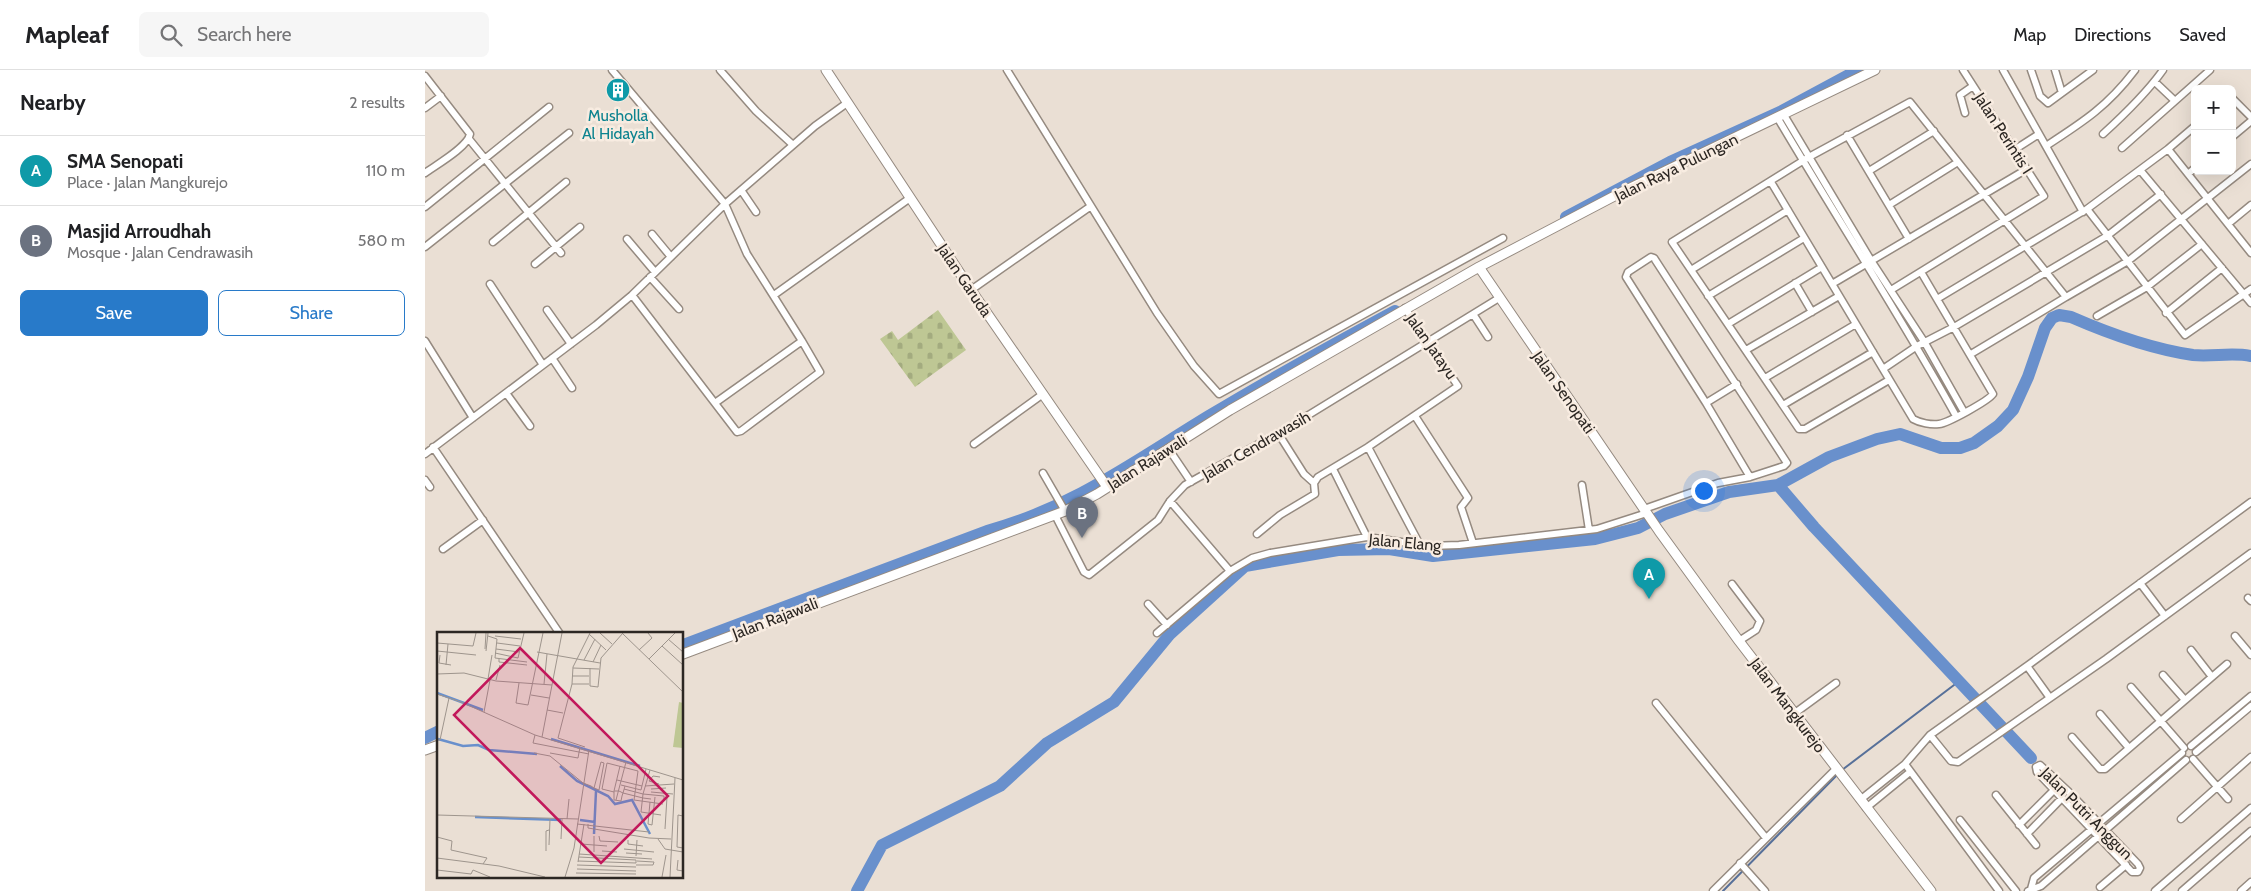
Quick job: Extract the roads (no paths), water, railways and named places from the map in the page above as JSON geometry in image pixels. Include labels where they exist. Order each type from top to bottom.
[{"type":"street","points":[[612,70],[725,204],[747,254],[803,340],[820,370],[818,375],[741,431],[736,431],[632,294]]},
{"type":"street","points":[[720,70],[756,111],[793,145]]},
{"type":"street","name":"Jalan Garuda","points":[[826,70],[971,290],[1103,481]]},
{"type":"street","points":[[1007,70],[1157,313],[1194,366],[1219,394],[1503,238]]},
{"type":"street","name":"Jalan Raya Pulungan","points":[[1479,267],[1624,191],[1875,70]]},
{"type":"street","name":"Jalan Perintis I","points":[[1963,70],[2044,196],[2005,221]]},
{"type":"street","points":[[2003,70],[2085,211],[2128,260],[2166,313],[2187,335],[2251,289]]},
{"type":"street","points":[[2031,70],[2040,96],[2045,102],[2051,102],[2093,70]]},
{"type":"street","points":[[2055,70],[2062,93]]},
{"type":"street","points":[[2046,146],[2099,111],[2117,94],[2135,70]]},
{"type":"street","points":[[2103,134],[2155,82],[2163,70]]},
{"type":"street","points":[[2122,148],[2209,70]]},
{"type":"street","points":[[425,76],[468,130],[469,139],[561,253]]},
{"type":"street","points":[[2155,82],[2174,100]]},
{"type":"street","points":[[1965,113],[1960,95],[1973,86]]},
{"type":"street","points":[[425,108],[441,96]]},
{"type":"street","points":[[1889,380],[1802,430],[1672,244],[1673,241],[1806,159],[1908,102],[1911,103],[1934,131],[2066,298]]},
{"type":"street","points":[[2236,102],[2251,119],[2236,133]]},
{"type":"street","points":[[425,454],[543,366],[632,294],[725,204],[815,126],[847,103]]},
{"type":"street","points":[[425,207],[549,107]]},
{"type":"street","points":[[1781,116],[1917,346],[1956,416]]},
{"type":"street","points":[[1937,300],[2085,211],[2191,129]]},
{"type":"street","points":[[1869,171],[1934,131]]},
{"type":"street","points":[[425,247],[569,133]]},
{"type":"street","points":[[2015,150],[2039,134]]},
{"type":"street","points":[[1847,135],[1909,239]]},
{"type":"street","points":[[425,173],[469,139]]},
{"type":"street","points":[[2168,149],[2227,224],[2250,249]]},
{"type":"street","points":[[1889,205],[1958,162]]},
{"type":"street","points":[[1971,354],[2128,260],[2251,164]]},
{"type":"street","points":[[1832,284],[1869,264],[2027,169]]},
{"type":"street","points":[[2140,170],[2251,303]]},
{"type":"street","points":[[2187,174],[2191,171]]},
{"type":"street","points":[[493,242],[566,182]]},
{"type":"street","points":[[1771,182],[1889,380],[1915,420],[1941,424],[1972,410],[1993,394],[1921,272]]},
{"type":"street","points":[[741,190],[756,212]]},
{"type":"street","points":[[1883,369],[1917,346],[1954,327],[2107,236],[2161,194]]},
{"type":"street","points":[[773,295],[910,198]]},
{"type":"street","points":[[2227,224],[2251,205]]},
{"type":"street","points":[[971,290],[1091,206]]},
{"type":"street","points":[[1691,270],[1788,210]]},
{"type":"street","points":[[1891,290],[2005,221]]},
{"type":"street","points":[[535,264],[580,227]]},
{"type":"street","points":[[652,234],[671,257]]},
{"type":"street","points":[[1708,296],[1804,238]]},
{"type":"street","points":[[627,239],[679,310]]},
{"type":"street","points":[[2097,316],[2147,287],[2202,244]]},
{"type":"street","points":[[1706,403],[1737,384],[1654,258],[1651,257],[1628,272],[1626,277],[1706,403],[1749,477]]},
{"type":"street","points":[[1869,264],[1891,290],[1925,343],[1964,412]]},
{"type":"street","name":"Jalan Senopati","points":[[1479,267],[1647,513]]},
{"type":"street","name":"Jalan Rajawali","points":[[684,654],[1055,516],[1103,481],[1168,448],[1405,308],[1479,267]]},
{"type":"street","points":[[1728,324],[1822,267]]},
{"type":"street","points":[[2166,313],[2222,268]]},
{"type":"street","points":[[1795,283],[1812,312]]},
{"type":"street","points":[[490,284],[543,366]]},
{"type":"street","points":[[1746,350],[1839,296]]},
{"type":"street","name":"Jalan Cendrawasih","points":[[1055,516],[1084,572],[1089,575],[1158,520],[1181,488],[1278,433],[1499,298]]},
{"type":"street","name":"Jalan Jatayu","points":[[1405,308],[1458,384],[1457,388],[1415,416]]},
{"type":"street","points":[[547,310],[571,344]]},
{"type":"street","points":[[1473,314],[1488,337]]},
{"type":"street","points":[[1765,378],[1856,324]]},
{"type":"street","points":[[715,403],[803,340]]},
{"type":"street","points":[[425,341],[473,418]]},
{"type":"street","points":[[1783,405],[1873,352]]},
{"type":"street","points":[[552,358],[572,388]]},
{"type":"street","name":"Jalan Elang","points":[[1157,633],[1230,571],[1252,558],[1271,553],[1367,537],[1439,546],[1589,530],[1615,524],[1647,513],[1718,483],[1749,477],[1784,466],[1787,461],[1737,384]]},
{"type":"street","points":[[506,393],[530,426]]},
{"type":"street","points":[[974,444],[1043,394]]},
{"type":"street","points":[[1257,534],[1280,516],[1315,494],[1314,483],[1318,477],[1415,416],[1467,498],[1461,508],[1473,543]]},
{"type":"street","points":[[1278,433],[1304,474],[1314,483]]},
{"type":"street","points":[[1368,447],[1419,545]]},
{"type":"street","points":[[433,448],[559,632]]},
{"type":"street","points":[[1168,448],[1191,482]]},
{"type":"street","points":[[1333,469],[1367,537]]},
{"type":"street","points":[[1043,473],[1064,508]]},
{"type":"street","points":[[425,480],[431,487]]},
{"type":"street","points":[[1582,485],[1589,530]]},
{"type":"street","points":[[1170,501],[1230,571]]},
{"type":"street","points":[[1860,800],[1905,764],[1929,735],[2027,666],[2251,502]]},
{"type":"street","name":"Jalan Mangkurejo","points":[[1647,513],[1739,641],[1931,891]]},
{"type":"street","points":[[443,549],[483,520]]},
{"type":"street","points":[[1929,735],[1954,763],[1998,735],[2106,659],[2251,553]]},
{"type":"street","points":[[2140,583],[2165,616]]},
{"type":"street","points":[[1732,584],[1760,620],[1756,630],[1739,641]]},
{"type":"street","points":[[1148,604],[1167,625]]},
{"type":"street","points":[[2235,636],[2251,655]]},
{"type":"street","points":[[2191,650],[2212,677]]},
{"type":"street","points":[[2072,737],[2102,770],[2227,664]]},
{"type":"street","points":[[2027,666],[2049,698]]},
{"type":"street","points":[[2163,674],[2185,700]]},
{"type":"street","points":[[1795,713],[1836,683]]},
{"type":"street","points":[[2131,687],[2160,719],[2183,751],[2185,760]]},
{"type":"street","points":[[2228,798],[2193,759],[2193,749],[2251,696]]},
{"type":"street","points":[[1656,703],[1766,838]]},
{"type":"street","points":[[2030,890],[2034,878],[2183,751],[2193,749],[2251,706]]},
{"type":"street","points":[[2100,714],[2129,748]]},
{"type":"street","points":[[425,750],[437,746]]},
{"type":"street","points":[[2181,819],[2251,757]]},
{"type":"street","points":[[2030,890],[2041,886],[2185,760],[2193,759]]},
{"type":"street","points":[[1905,764],[1999,891]]},
{"type":"street","name":"Jalan Putri Anggun","points":[[2039,765],[2043,765],[2105,829],[2140,868],[2138,872],[2133,873],[2054,790],[2037,772],[2039,765]]},
{"type":"street","points":[[1866,808],[1910,772]]},
{"type":"street","points":[[1713,891],[1743,866],[1766,838],[1839,773]]},
{"type":"street","points":[[2019,825],[2054,790]]},
{"type":"street","points":[[1996,795],[2037,845]]},
{"type":"street","points":[[2027,834],[2062,798]]},
{"type":"street","points":[[2155,891],[2251,808]]},
{"type":"street","points":[[1960,820],[2016,891]]},
{"type":"street","points":[[2183,891],[2250,834]]},
{"type":"street","points":[[2099,887],[2125,865]]},
{"type":"street","points":[[1743,866],[1765,891]]},
{"type":"street","points":[[2241,891],[2251,882]]},
{"type":"waterway","points":[[1566,217],[1670,162],[1780,112],[1858,70]]},
{"type":"waterway","points":[[684,645],[1047,510],[1102,482],[1255,389],[1395,311]]},
{"type":"waterway","points":[[857,891],[882,845],[1000,786],[1047,743],[1114,702],[1170,634],[1245,566],[1338,550],[1389,549],[1433,556],[1595,539],[1638,528],[1665,514],[1729,492],[1778,485],[1829,457],[1877,439],[1900,434],[1941,448],[1960,448],[1974,443],[1998,426],[2013,410],[2028,377],[2045,328],[2052,318],[2059,315],[2071,317],[2131,340],[2162,349],[2193,355],[2236,354],[2251,356]]},
{"type":"waterway","points":[[1778,485],[1814,527],[2031,758]]},
{"type":"waterway","points":[[1842,770],[1958,682]]},
{"type":"waterway","points":[[425,738],[437,732]]},
{"type":"waterway","points":[[1723,891],[1837,775]]},
{"type":"place","name":"Musholla Al Hidayah","points":[[618,90]]},
{"type":"place","name":"Masjid Arroudhah","points":[[1082,538]]},
{"type":"place","name":"SMA Senopati","points":[[1649,599]]}]
